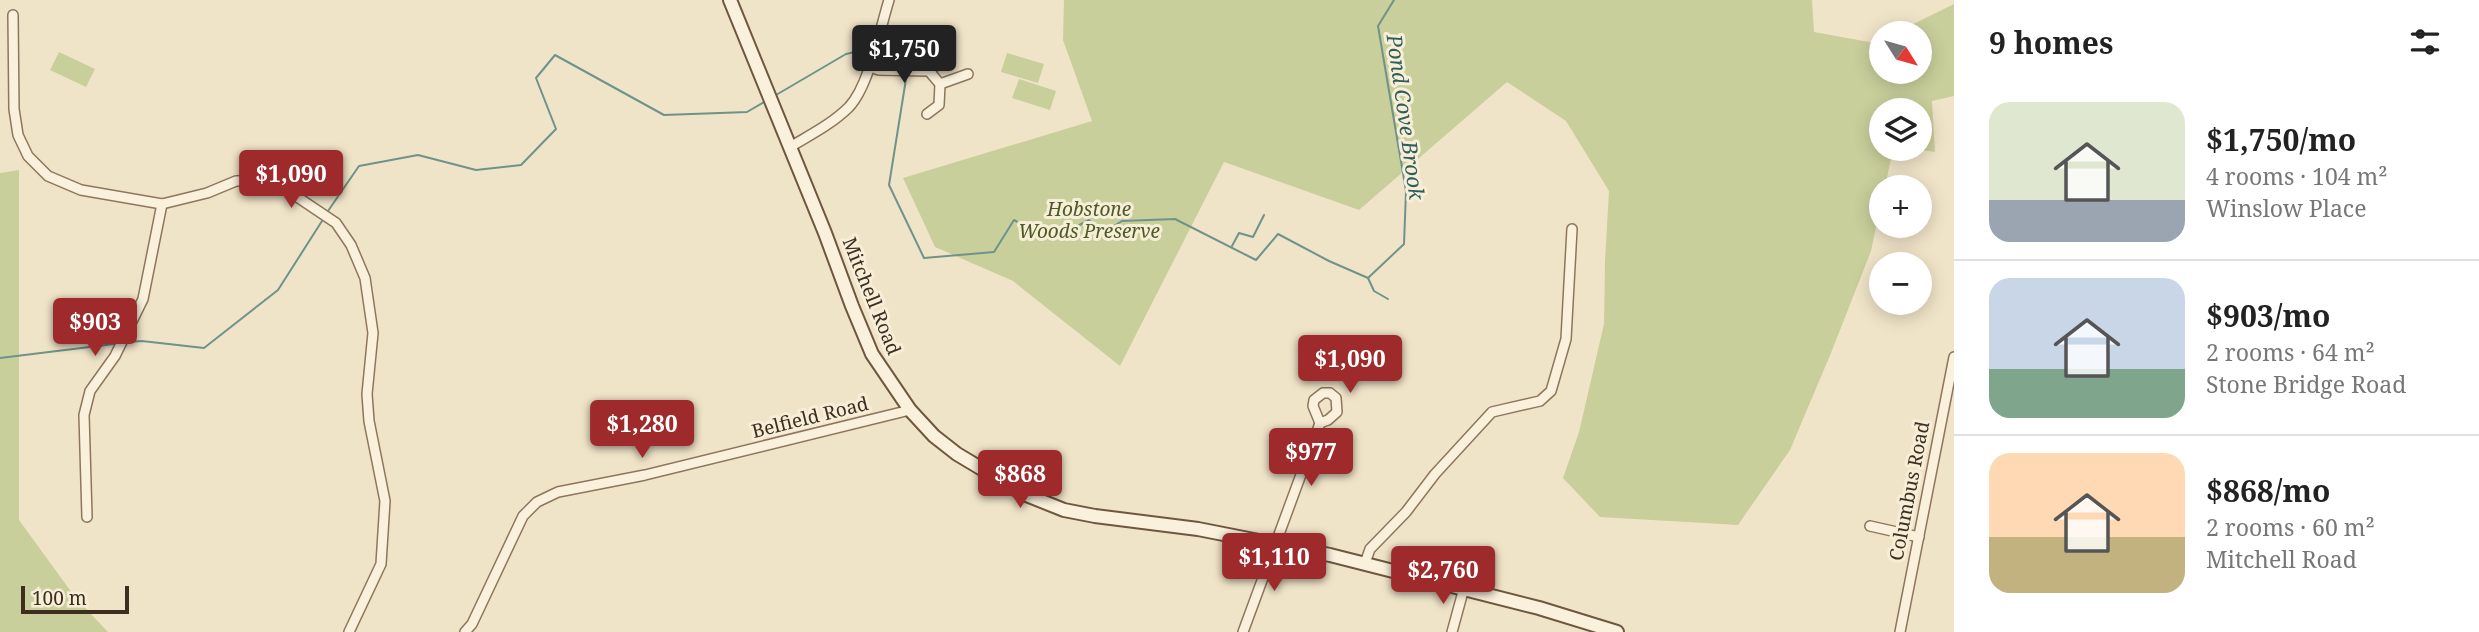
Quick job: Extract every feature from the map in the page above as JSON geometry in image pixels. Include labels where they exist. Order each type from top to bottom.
[{"type":"street","name":"Mitchell Road","points":[[730,0],[825,233],[862,333],[889,382],[910,410],[934,436],[957,454],[1017,490],[1048,504],[1095,516],[1198,529],[1365,563],[1616,632]]},
{"type":"street","points":[[790,147],[824,127],[851,105],[870,67],[889,0]]},
{"type":"street","points":[[13,15],[14,109],[18,135],[28,156],[48,176],[81,190],[162,204],[207,193],[236,181],[272,180],[336,223],[351,245],[365,278],[373,333],[367,394],[369,421],[385,501],[381,564],[349,632]]},
{"type":"street","points":[[870,67],[879,70],[929,71],[937,65],[929,53]]},
{"type":"street","points":[[927,114],[939,106],[940,85],[929,71]]},
{"type":"street","points":[[940,85],[968,74]]},
{"type":"street","points":[[87,517],[84,415],[87,399],[115,355],[143,299],[162,204]]},
{"type":"street","points":[[1365,563],[1370,549],[1406,512],[1435,474],[1492,412],[1540,401],[1551,391],[1566,339],[1572,229]]},
{"type":"street","name":"Columbus Road","points":[[1900,632],[1953,365]]},
{"type":"street","name":"Belfield Road","points":[[465,632],[472,624],[523,516],[537,502],[558,492],[645,475],[910,410]]},
{"type":"street","points":[[1243,632],[1320,423]]},
{"type":"street","points":[[1870,526],[1919,537]]},
{"type":"street","points":[[1452,632],[1464,589]]},
{"type":"green space","name":"Hobstone Woods Preserve","points":[[1064,0],[1812,0],[1814,32],[1869,42],[1869,84],[1932,84],[1932,21],[1919,21],[1954,4],[1954,96],[1932,101],[1932,98],[1869,98],[1869,161],[1890,161],[1888,175],[1869,175],[1869,238],[1874,238],[1871,251],[1790,450],[1738,525],[1600,517],[1563,478],[1579,432],[1604,324],[1609,191],[1566,121],[1507,82],[1359,210],[1224,162],[1120,366],[1013,281],[935,247],[903,178],[1092,121],[1063,40]]},
{"type":"green space","points":[[59,52],[95,69],[86,87],[50,70]]},
{"type":"green space","points":[[1007,53],[1044,64],[1038,83],[1001,72]]},
{"type":"green space","points":[[1019,79],[1056,91],[1050,110],[1012,98]]},
{"type":"green space","points":[[1932,101],[1935,152],[1932,152]]},
{"type":"green space","points":[[19,170],[19,520],[75,597],[108,632],[0,632],[0,173]]},
{"type":"waterway","name":"Pond Cove Brook","points":[[904,76],[906,79],[889,185],[924,258],[994,252],[1014,220],[1051,240],[1089,220],[1101,234],[1122,221],[1175,219],[1256,260],[1278,234],[1368,278],[1404,244],[1406,191],[1378,26],[1394,0]]},
{"type":"waterway","name":"Pond Cove Brook","points":[[881,46],[887,45],[897,65]]},
{"type":"waterway","name":"Pond Cove Brook","points":[[776,95],[846,54],[868,49]]},
{"type":"waterway","name":"Pond Cove Brook","points":[[328,211],[359,166],[418,155],[476,170],[521,165],[556,129],[536,78],[555,55],[664,115],[747,112],[764,102]]},
{"type":"waterway","points":[[1232,246],[1239,233],[1253,237],[1264,215]]},
{"type":"waterway","name":"Pond Cove Brook","points":[[128,342],[204,348],[278,290],[322,221]]},
{"type":"waterway","points":[[1368,278],[1374,291],[1388,299]]},
{"type":"waterway","name":"Pond Cove Brook","points":[[0,358],[114,344]]}]
